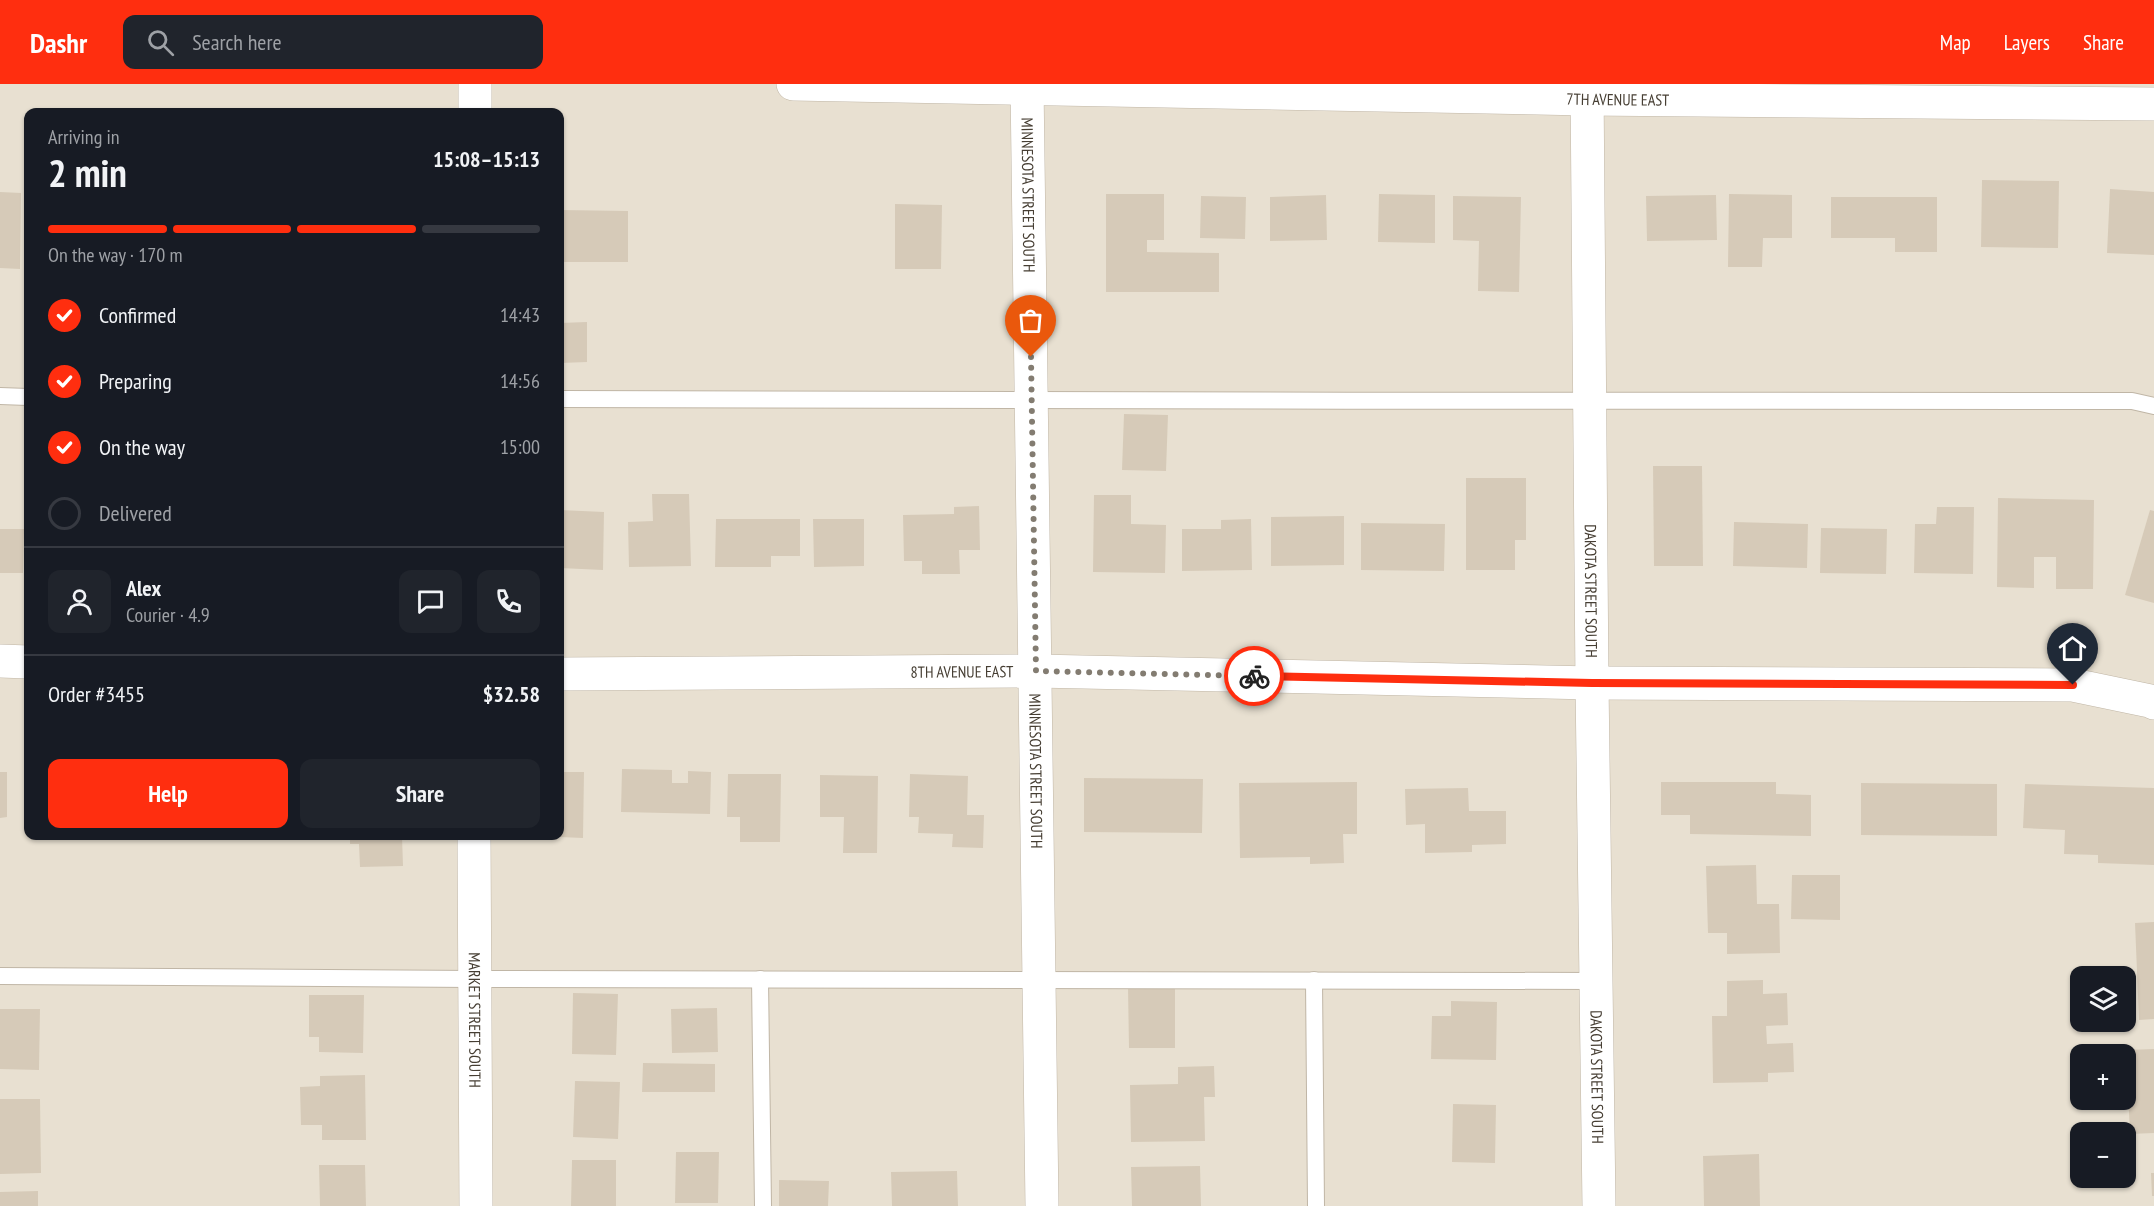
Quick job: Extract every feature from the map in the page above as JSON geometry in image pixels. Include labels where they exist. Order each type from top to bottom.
[{"type":"street","points":[[475,84],[475,108]]},
{"type":"street","name":"7TH AVENUE EAST","points":[[793,84],[1587,92],[2154,104]]},
{"type":"street","name":"MINNESOTA STREET SOUTH","points":[[1027,86],[1042,1206]]},
{"type":"street","name":"DAKOTA STREET SOUTH","points":[[1587,92],[1599,1206]]},
{"type":"street","points":[[0,661],[24,662]]},
{"type":"street","name":"8TH AVENUE EAST","points":[[564,674],[1036,671],[1592,683],[2073,685],[2154,703]]},
{"type":"street","name":"MARKET STREET SOUTH","points":[[474,840],[476,1206]]},
{"type":"lane","points":[[0,396],[24,397]]},
{"type":"lane","points":[[564,399],[1032,402],[2132,401],[2154,406]]},
{"type":"lane","points":[[0,976],[1596,981]]},
{"type":"lane","points":[[760,979],[763,1206]]},
{"type":"lane","points":[[1314,980],[1316,1206]]},
{"type":"shaded area","points":[[0,84],[2154,84],[2154,1206],[0,1206]]},
{"type":"building","points":[[1982,180],[2059,181],[2058,248],[1981,247]]},
{"type":"building","points":[[2110,189],[2154,192],[2154,255],[2107,253]]},
{"type":"building","points":[[0,192],[21,193],[20,269],[0,268]]},
{"type":"building","points":[[1106,194],[1164,194],[1164,240],[1147,240],[1147,252],[1219,253],[1219,292],[1106,292]]},
{"type":"building","points":[[1379,194],[1435,195],[1435,243],[1378,242]]},
{"type":"building","points":[[1729,194],[1792,195],[1792,238],[1763,238],[1762,267],[1728,267]]},
{"type":"building","points":[[1326,195],[1327,240],[1270,241],[1270,197]]},
{"type":"building","points":[[1716,195],[1717,240],[1647,241],[1646,196]]},
{"type":"building","points":[[1201,196],[1246,197],[1245,239],[1200,238]]},
{"type":"building","points":[[1453,196],[1521,197],[1519,292],[1478,291],[1479,241],[1453,240]]},
{"type":"building","points":[[1831,197],[1937,197],[1937,252],[1895,252],[1895,238],[1831,238]]},
{"type":"building","points":[[895,204],[942,205],[941,269],[895,269]]},
{"type":"building","points":[[564,210],[628,211],[628,262],[564,262]]},
{"type":"building","points":[[587,322],[587,362],[564,363],[564,323]]},
{"type":"building","points":[[1124,414],[1168,415],[1166,471],[1122,470]]},
{"type":"building","points":[[1653,466],[1702,466],[1703,566],[1654,566]]},
{"type":"building","points":[[1466,478],[1526,478],[1526,540],[1515,540],[1515,570],[1466,570]]},
{"type":"building","points":[[652,494],[689,494],[691,566],[629,567],[628,522],[653,521]]},
{"type":"building","points":[[1094,495],[1131,495],[1131,524],[1166,525],[1165,573],[1093,572]]},
{"type":"building","points":[[1998,498],[2094,500],[2093,589],[2056,589],[2056,557],[2034,557],[2034,588],[1997,587]]},
{"type":"building","points":[[979,506],[980,550],[959,550],[960,574],[922,574],[922,561],[904,561],[903,515],[954,514],[954,507]]},
{"type":"building","points":[[1937,507],[1974,507],[1973,574],[1914,573],[1915,524],[1936,524]]},
{"type":"building","points":[[564,510],[604,512],[603,570],[564,568]]},
{"type":"building","points":[[2150,510],[2154,511],[2154,603],[2125,595]]},
{"type":"building","points":[[1344,516],[1344,565],[1271,566],[1271,517]]},
{"type":"building","points":[[716,519],[800,519],[800,556],[771,556],[771,567],[715,567]]},
{"type":"building","points":[[813,519],[864,519],[864,566],[814,567]]},
{"type":"building","points":[[1251,519],[1252,570],[1182,571],[1182,529],[1221,529],[1221,520]]},
{"type":"building","points":[[1734,522],[1808,524],[1807,568],[1733,566]]},
{"type":"building","points":[[1361,523],[1445,524],[1444,571],[1361,570]]},
{"type":"building","points":[[1821,528],[1887,529],[1886,574],[1820,573]]},
{"type":"building","points":[[0,529],[24,529],[23,573],[0,573]]},
{"type":"building","points":[[622,769],[672,770],[672,783],[688,783],[688,771],[711,772],[710,814],[621,812]]},
{"type":"building","points":[[0,772],[7,772],[7,817],[0,818]]},
{"type":"building","points":[[564,772],[584,772],[583,838],[564,837]]},
{"type":"building","points":[[728,774],[781,774],[780,842],[740,842],[740,817],[727,817]]},
{"type":"building","points":[[910,774],[968,776],[967,815],[984,815],[983,848],[952,847],[953,834],[918,833],[919,817],[909,817]]},
{"type":"building","points":[[820,775],[878,776],[877,853],[843,853],[844,817],[820,817]]},
{"type":"building","points":[[1084,778],[1203,779],[1202,833],[1084,832]]},
{"type":"building","points":[[1357,782],[1357,834],[1343,834],[1344,863],[1310,864],[1310,857],[1240,858],[1239,783]]},
{"type":"building","points":[[1661,782],[1776,782],[1776,794],[1811,795],[1811,836],[1690,834],[1690,815],[1661,815]]},
{"type":"building","points":[[1861,783],[1997,784],[1997,836],[1861,835]]},
{"type":"building","points":[[2025,784],[2154,788],[2154,865],[2098,863],[2098,855],[2064,854],[2065,830],[2023,828]]},
{"type":"building","points":[[1468,788],[1469,811],[1506,811],[1506,844],[1472,845],[1472,852],[1425,853],[1425,824],[1406,825],[1405,789]]},
{"type":"building","points":[[350,840],[402,840],[403,866],[360,867],[359,844],[350,844]]},
{"type":"building","points":[[1756,865],[1757,904],[1779,904],[1780,953],[1727,954],[1727,933],[1708,933],[1706,866]]},
{"type":"building","points":[[1792,875],[1840,875],[1840,920],[1791,919]]},
{"type":"building","points":[[2154,922],[2154,1019],[2139,1020],[2135,923]]},
{"type":"building","points":[[1763,980],[1763,994],[1787,993],[1788,1025],[1766,1026],[1767,1044],[1793,1043],[1794,1072],[1768,1073],[1768,1082],[1713,1083],[1712,1016],[1727,1016],[1727,981]]},
{"type":"building","points":[[1175,987],[1175,1048],[1129,1048],[1128,988]]},
{"type":"building","points":[[573,993],[618,994],[616,1055],[572,1054]]},
{"type":"building","points":[[309,995],[364,995],[363,1053],[319,1052],[319,1037],[309,1037]]},
{"type":"building","points":[[1451,1001],[1497,1002],[1496,1060],[1431,1059],[1432,1016],[1451,1016]]},
{"type":"building","points":[[717,1008],[718,1052],[672,1053],[671,1009]]},
{"type":"building","points":[[0,1009],[40,1009],[39,1070],[0,1069]]},
{"type":"building","points":[[2154,1049],[2154,1133],[2136,1134],[2136,1122],[2129,1122],[2129,1110],[2136,1110],[2136,1050]]},
{"type":"building","points":[[643,1063],[715,1064],[715,1092],[642,1092]]},
{"type":"building","points":[[1214,1066],[1215,1097],[1204,1097],[1205,1141],[1131,1142],[1130,1085],[1178,1084],[1178,1067]]},
{"type":"building","points":[[365,1075],[366,1140],[322,1140],[322,1125],[301,1125],[300,1087],[320,1086],[320,1076]]},
{"type":"building","points":[[575,1081],[620,1082],[618,1139],[573,1137]]},
{"type":"building","points":[[0,1099],[40,1099],[41,1173],[0,1174]]},
{"type":"building","points":[[1453,1104],[1496,1105],[1495,1163],[1452,1162]]},
{"type":"building","points":[[676,1152],[719,1152],[718,1203],[675,1203]]},
{"type":"building","points":[[1759,1154],[1760,1206],[1704,1206],[1703,1156]]},
{"type":"building","points":[[572,1160],[616,1160],[616,1206],[571,1206]]},
{"type":"building","points":[[319,1165],[365,1165],[366,1206],[320,1206]]},
{"type":"building","points":[[1200,1166],[1201,1206],[1132,1206],[1131,1167]]},
{"type":"building","points":[[957,1171],[958,1206],[892,1206],[891,1172]]},
{"type":"building","points":[[2151,1173],[2154,1173],[2154,1196],[2152,1196]]},
{"type":"building","points":[[779,1180],[829,1181],[828,1206],[779,1206]]},
{"type":"building","points":[[38,1191],[38,1206],[0,1206],[0,1192]]},
{"type":"way so far","points":[[1031,357],[1036,671],[1254,676]]},
{"type":"route","points":[[1254,676],[1592,683],[2073,685]]}]
